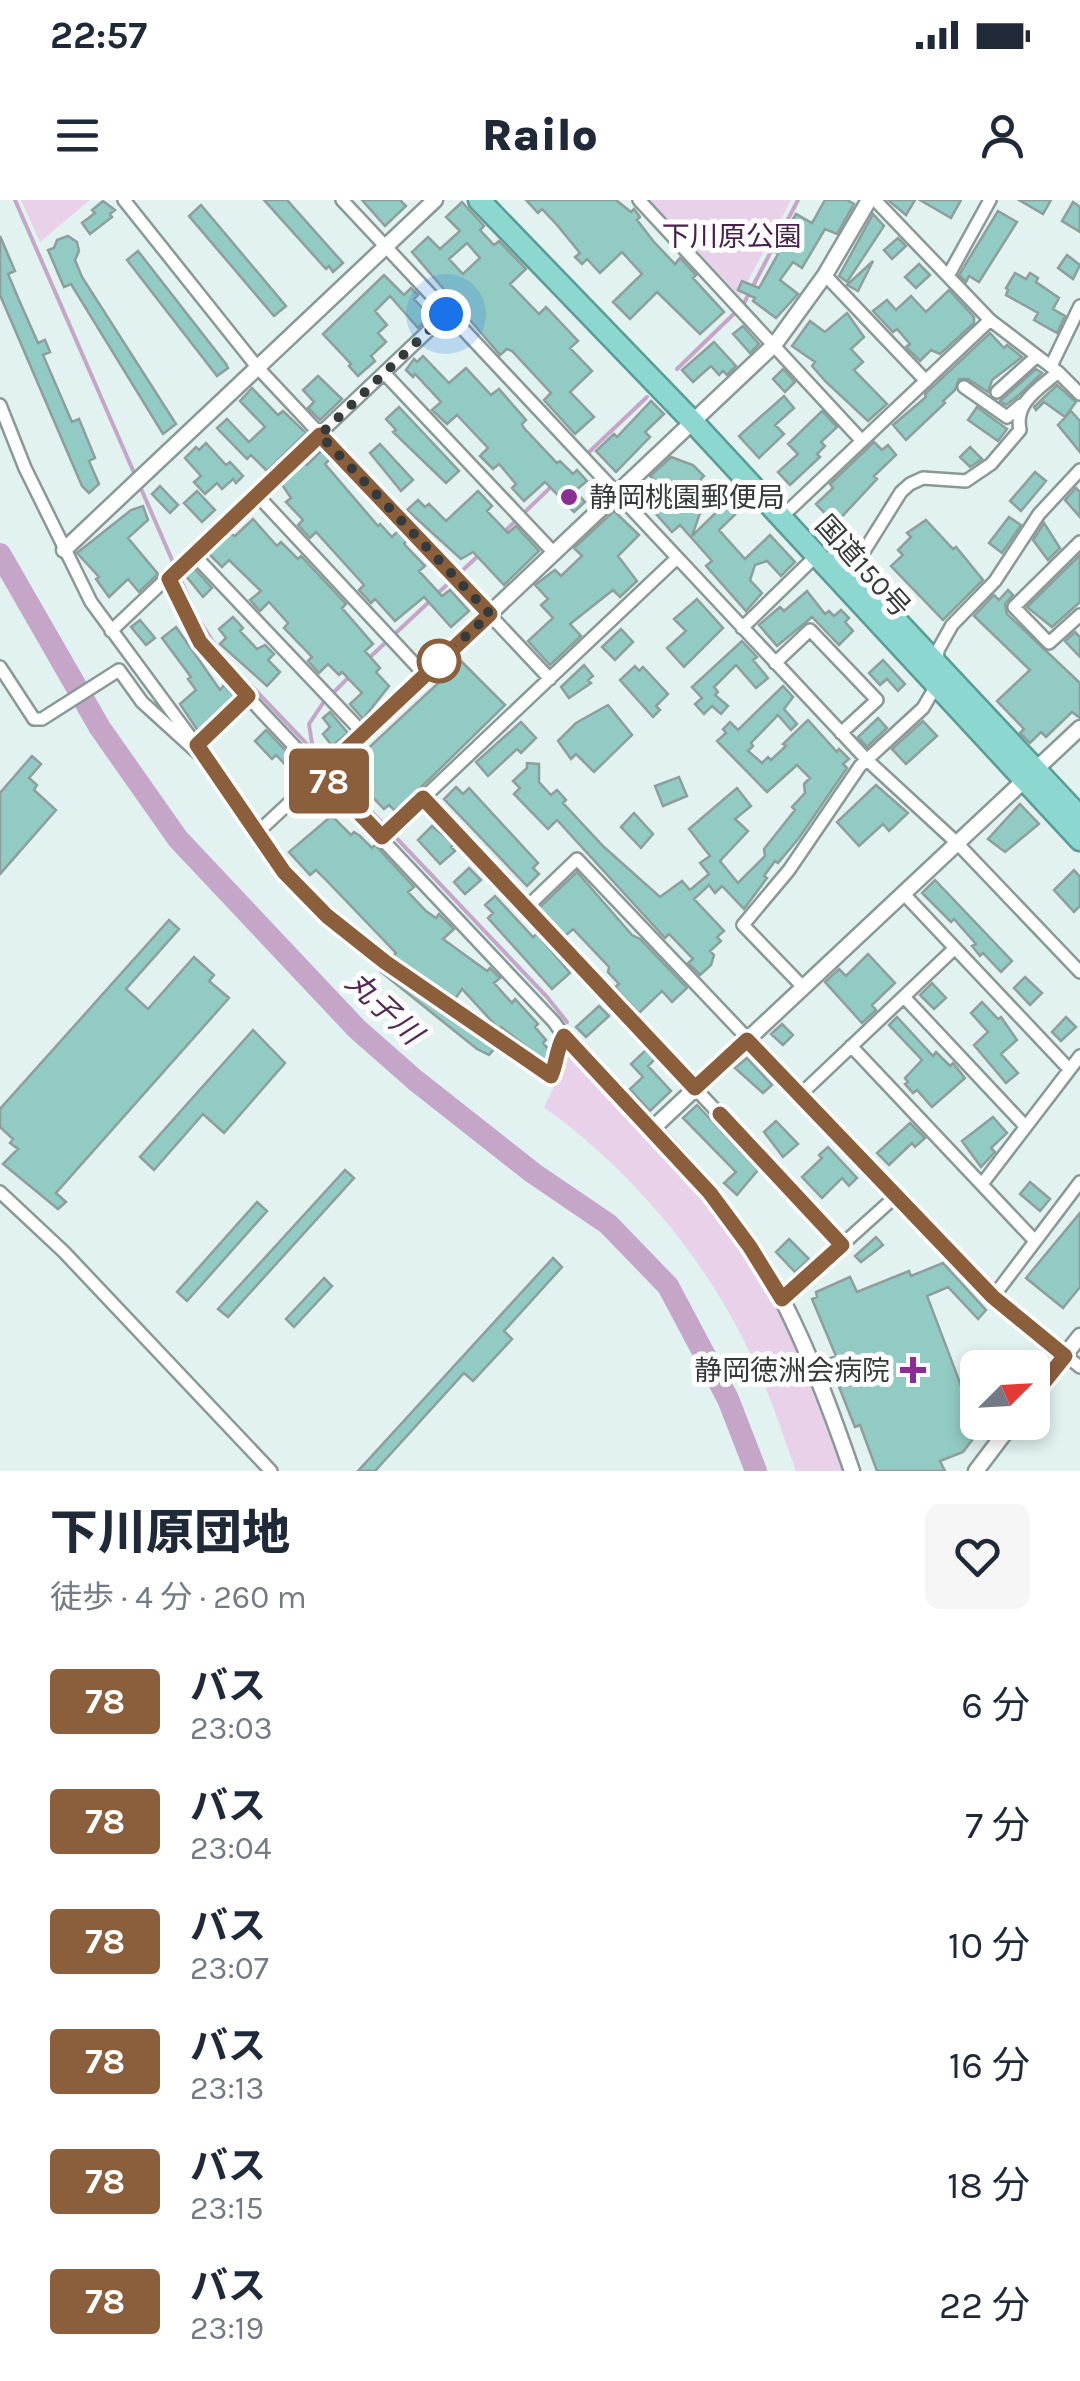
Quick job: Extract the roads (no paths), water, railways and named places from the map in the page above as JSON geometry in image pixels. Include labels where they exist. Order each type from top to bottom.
[{"type":"highway","name":"国道150号","points":[[479,200],[790,508],[938,664],[1080,840]]},
{"type":"highway","name":"国道150号","points":[[498,200],[936,686],[1080,818]]},
{"type":"street","points":[[124,200],[258,368],[550,680]]},
{"type":"street","points":[[342,200],[867,760],[958,842],[1080,972]]},
{"type":"street","points":[[64,550],[436,200]]},
{"type":"street","points":[[639,200],[862,441]]},
{"type":"street","points":[[257,832],[774,344],[825,275],[872,200],[990,320],[1055,369],[1080,394]]},
{"type":"street","points":[[948,276],[990,200]]},
{"type":"street","points":[[825,275],[926,381]]},
{"type":"street","points":[[964,388],[1007,416],[1055,369],[1080,306]]},
{"type":"street","points":[[111,632],[446,314]]},
{"type":"street","points":[[790,508],[990,320]]},
{"type":"street","points":[[997,392],[1037,356]]},
{"type":"street","points":[[385,374],[554,553]]},
{"type":"street","points":[[851,572],[901,492],[923,478],[966,481],[976,475],[1020,430],[1018,413],[1022,404]]},
{"type":"street","points":[[0,405],[64,550],[111,632],[197,745],[284,872],[327,916],[385,962],[551,1076],[564,1036]]},
{"type":"street","points":[[938,664],[938,650],[952,625],[994,581],[1039,514],[1080,470]]},
{"type":"street","points":[[257,494],[424,674]]},
{"type":"street","points":[[1078,620],[1049,643],[1014,607],[1080,542]]},
{"type":"street","points":[[194,554],[363,733]]},
{"type":"street","points":[[742,628],[817,556]]},
{"type":"street","points":[[382,837],[677,558]]},
{"type":"street","points":[[169,579],[200,642],[710,1193],[782,1299],[822,1385],[852,1471]]},
{"type":"street","points":[[775,663],[810,630],[877,700],[842,733]]},
{"type":"street","points":[[0,667],[34,719],[42,719],[119,670],[142,702],[209,763]]},
{"type":"street","points":[[803,987],[743,925],[788,870],[848,782],[923,708],[936,686]]},
{"type":"street","points":[[197,745],[248,696]]},
{"type":"street","points":[[651,1130],[1080,728]]},
{"type":"street","points":[[423,798],[842,1245]]},
{"type":"street","points":[[526,908],[578,859],[993,1297],[1080,1367]]},
{"type":"street","points":[[902,894],[1069,1069]]},
{"type":"street","points":[[800,1095],[955,948]]},
{"type":"street","points":[[904,997],[1026,1127]]},
{"type":"street","points":[[852,1046],[1035,1241]]},
{"type":"street","points":[[982,1184],[1080,1056]]},
{"type":"street","points":[[993,1297],[1080,1182]]},
{"type":"street","points":[[0,1192],[64,1252],[271,1471]]},
{"type":"street","points":[[782,1299],[896,1196]]},
{"type":"street","points":[[1050,1375],[1080,1336]]},
{"type":"street","points":[[976,1471],[999,1440]]},
{"type":"waterway","points":[[15,200],[135,475]]},
{"type":"waterway","points":[[677,369],[743,305],[798,200]]},
{"type":"waterway","points":[[587,454],[647,397]]},
{"type":"waterway","points":[[139,484],[196,615],[220,653],[325,763]]},
{"type":"waterway","points":[[503,533],[554,484]]},
{"type":"waterway","name":"丸子川","points":[[0,554],[100,728],[178,839],[357,1029],[533,1173],[608,1224],[668,1286],[728,1399],[756,1471]]},
{"type":"waterway","points":[[437,594],[478,556]]},
{"type":"waterway","points":[[368,659],[430,601]]},
{"type":"waterway","points":[[332,694],[350,676]]},
{"type":"waterway","points":[[313,750],[309,724],[325,700]]},
{"type":"waterway","points":[[332,770],[567,1022]]},
{"type":"place","name":"静岡桃園郵便局","points":[[569,497]]},
{"type":"place","name":"静岡徳洲会病院","points":[[913,1370]]},
{"type":"park label","name":"下川原公園","points":[[732,236]]}]
